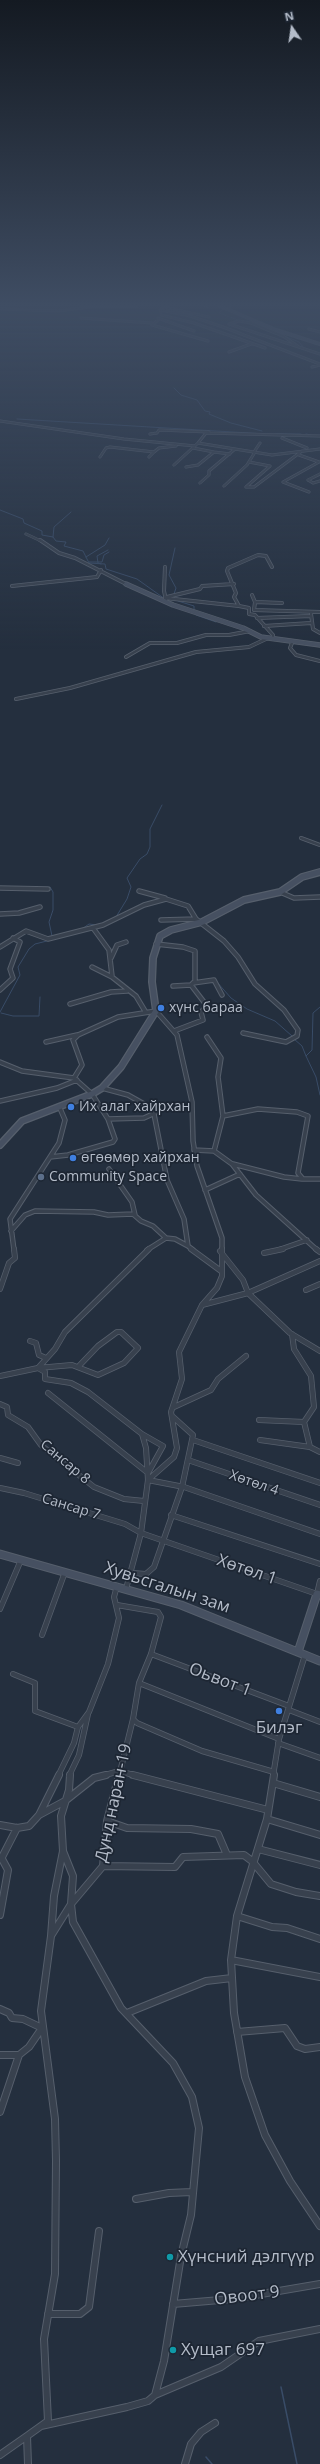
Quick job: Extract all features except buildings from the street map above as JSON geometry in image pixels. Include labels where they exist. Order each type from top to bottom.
[{"type":"street","points":[[0,421],[124,439],[195,446]]},
{"type":"street","points":[[150,434],[157,433],[159,430],[278,436],[320,436]]},
{"type":"street","points":[[174,465],[195,446],[206,433],[219,433]]},
{"type":"street","points":[[278,436],[309,449]]},
{"type":"street","points":[[198,443],[272,455],[309,449],[320,449]]},
{"type":"street","points":[[224,486],[249,462],[260,443]]},
{"type":"street","points":[[195,446],[192,450],[231,454]]},
{"type":"street","points":[[148,457],[159,448],[195,446]]},
{"type":"street","points":[[100,457],[106,448],[110,447],[154,452]]},
{"type":"street","points":[[200,483],[209,475],[209,471],[231,454],[235,449]]},
{"type":"street","points":[[249,462],[270,466],[252,480],[246,487],[250,488],[299,455],[302,451]]},
{"type":"street","points":[[186,468],[198,465],[214,452]]},
{"type":"street","points":[[299,455],[319,462]]},
{"type":"street","points":[[308,492],[283,482],[319,462]]},
{"type":"street","points":[[320,474],[308,480],[313,483],[320,481]]},
{"type":"street","points":[[26,534],[46,543],[59,553],[101,570],[126,584],[169,603],[268,638],[292,643],[320,645]]},
{"type":"street","points":[[239,606],[234,597],[237,595],[228,568],[242,562],[248,557],[264,555],[272,567]]},
{"type":"street","points":[[165,567],[165,598],[169,603]]},
{"type":"street","points":[[12,586],[97,578],[101,575],[101,570]]},
{"type":"street","points":[[165,598],[200,589],[202,586],[234,584]]},
{"type":"street","points":[[252,595],[252,601],[255,602],[254,610],[304,610],[310,612],[320,612]]},
{"type":"street","points":[[165,598],[196,603],[246,606],[249,614],[257,618],[273,635],[273,639]]},
{"type":"street","points":[[255,602],[282,603]]},
{"type":"street","points":[[310,612],[313,629],[319,632]]},
{"type":"street","points":[[257,618],[311,616]]},
{"type":"street","points":[[264,626],[311,623]]},
{"type":"street","points":[[126,656],[150,643],[177,643],[206,635],[229,635],[250,632]]},
{"type":"street","points":[[16,699],[70,688],[196,652],[249,647],[268,638]]},
{"type":"street","points":[[292,643],[290,648],[296,655],[320,660]]},
{"type":"street","points":[[301,838],[320,845]]},
{"type":"street","points":[[148,1480],[174,1457],[177,1448],[171,1415],[182,1379],[180,1345],[202,1305],[217,1288],[221,1271],[220,1250],[222,1238],[199,1174],[193,1141],[192,1102],[177,1035],[156,1011],[152,982],[156,944],[164,933],[202,922],[244,900],[280,892],[302,877],[320,872]]},
{"type":"street","points":[[0,888],[48,889]]},
{"type":"street","points":[[139,891],[188,906],[196,918],[238,957],[255,984],[284,1010],[298,1030],[294,1038],[289,1042],[275,1041],[243,1033]]},
{"type":"street","points":[[280,892],[294,898],[320,897]]},
{"type":"street","points":[[0,947],[26,931],[48,939],[93,928],[132,913],[144,905],[166,899]]},
{"type":"street","points":[[0,914],[19,913],[40,907]]},
{"type":"street","points":[[161,920],[196,918]]},
{"type":"street","points":[[93,928],[106,944],[112,977]]},
{"type":"street","points":[[0,990],[13,978],[10,969],[20,942],[18,939],[13,938]]},
{"type":"street","points":[[109,962],[114,948],[126,942]]},
{"type":"street","points":[[156,944],[183,947],[195,951],[192,984],[207,1006],[201,1012],[203,1020],[174,1031]]},
{"type":"street","points":[[92,967],[112,977],[136,996],[145,1011]]},
{"type":"street","points":[[173,986],[214,980],[222,995]]},
{"type":"street","points":[[70,1004],[111,992],[128,991]]},
{"type":"street","points":[[46,1042],[77,1035],[118,1017],[145,1011],[156,1011]]},
{"type":"street","points":[[0,1145],[22,1121],[92,1094],[102,1088],[122,1067],[156,1011]]},
{"type":"street","points":[[76,1079],[74,1075],[82,1065],[73,1040],[77,1035]]},
{"type":"street","points":[[207,1037],[222,1058],[218,1077],[223,1116],[214,1151]]},
{"type":"street","points":[[0,1062],[22,1071],[76,1079],[92,1094],[108,1119],[115,1139],[113,1142],[68,1155],[50,1157]]},
{"type":"street","points":[[0,1101],[57,1088],[76,1079]]},
{"type":"street","points":[[102,1088],[135,1098],[153,1109],[167,1180],[184,1219],[188,1246]]},
{"type":"street","points":[[0,1289],[9,1263],[14,1258],[10,1219],[59,1143],[65,1120],[59,1106]]},
{"type":"street","points":[[223,1116],[258,1109],[286,1110],[308,1116],[298,1173],[303,1179]]},
{"type":"street","points":[[108,1119],[144,1118],[155,1113]]},
{"type":"street","points":[[194,1150],[214,1151],[232,1164],[256,1195],[320,1252]]},
{"type":"street","points":[[232,1164],[284,1177],[320,1179]]},
{"type":"street","points":[[109,1169],[132,1202],[135,1217]]},
{"type":"street","points":[[205,1190],[240,1174]]},
{"type":"street","points":[[11,1231],[25,1215],[36,1212],[94,1212],[108,1215],[133,1214],[135,1217],[153,1226],[166,1238],[175,1239],[188,1246],[221,1271]]},
{"type":"street","points":[[38,1368],[55,1349],[65,1332],[81,1318],[112,1283],[145,1252],[166,1238]]},
{"type":"street","points":[[264,1253],[285,1248],[307,1240]]},
{"type":"street","points":[[220,1250],[243,1280],[248,1293],[292,1334],[320,1351]]},
{"type":"street","points":[[202,1305],[248,1293],[320,1261]]},
{"type":"street","points":[[306,1290],[320,1284]]},
{"type":"street","points":[[0,1376],[67,1364],[98,1375],[124,1363],[138,1348],[121,1332],[116,1332],[98,1346],[78,1367]]},
{"type":"street","points":[[292,1334],[294,1350],[311,1376],[314,1407],[304,1422],[310,1447]]},
{"type":"street","points":[[30,1341],[36,1343],[39,1355],[46,1358]]},
{"type":"street","points":[[174,1407],[211,1390],[218,1379],[246,1356]]},
{"type":"street","points":[[38,1368],[45,1372],[45,1379],[50,1381],[71,1383],[88,1392],[142,1434],[163,1446],[148,1473]]},
{"type":"street","points":[[48,1393],[148,1473]]},
{"type":"street","name":"Сансар 8","points":[[0,1404],[7,1408],[8,1415],[28,1427],[41,1444],[94,1486],[124,1499],[144,1502]]},
{"type":"street","points":[[132,1573],[146,1574],[152,1571],[164,1541],[171,1515],[182,1487],[193,1436],[171,1415]]},
{"type":"street","points":[[259,1420],[304,1422]]},
{"type":"street","points":[[126,1589],[132,1573],[141,1533],[148,1480],[146,1448],[142,1434]]},
{"type":"street","points":[[193,1440],[284,1470],[305,1480],[320,1483]]},
{"type":"street","points":[[260,1440],[310,1447],[320,1452]]},
{"type":"street","points":[[0,1458],[18,1463]]},
{"type":"street","name":"Хөтөл 4","points":[[188,1460],[320,1505]]},
{"type":"street","points":[[148,1480],[182,1487],[320,1534]]},
{"type":"street","name":"Сансар 7","points":[[0,1488],[61,1504],[125,1524],[141,1533],[164,1541]]},
{"type":"street","points":[[171,1515],[320,1564]]},
{"type":"street","name":"Хөтөл 1","points":[[164,1541],[318,1594]]},
{"type":"street","name":"Хувьсгалын зам","points":[[0,1554],[117,1586],[210,1616],[320,1662]]},
{"type":"street","points":[[0,1609],[21,1560]]},
{"type":"street","points":[[42,1635],[65,1572]]},
{"type":"street","points":[[298,1652],[318,1594],[320,1581]]},
{"type":"street","points":[[0,2455],[48,2421],[44,2339],[55,2274],[56,2161],[55,2119],[40,2011],[51,1936],[54,1896],[63,1851],[61,1816],[69,1776],[79,1755],[89,1712],[108,1664],[119,1618],[114,1597],[117,1586]]},
{"type":"street","name":"Дунд наран-19","points":[[51,1936],[71,1904],[103,1866],[107,1821],[133,1719],[139,1684],[151,1654],[160,1614],[117,1605]]},
{"type":"street","name":"Оьвот 1","points":[[151,1654],[289,1708],[320,1722]]},
{"type":"street","points":[[305,1655],[278,1741],[267,1819],[258,1848],[252,1861],[237,1916],[231,1960],[237,2032],[245,2078],[265,2135],[290,2181],[320,2226]]},
{"type":"street","points":[[14,1674],[35,1683],[35,1711],[78,1727]]},
{"type":"street","points":[[139,1684],[320,1758]]},
{"type":"street","points":[[0,1825],[17,1828],[29,1826],[39,1815],[74,1743],[78,1727],[89,1712]]},
{"type":"street","points":[[133,1719],[137,1723],[202,1751],[274,1772]]},
{"type":"street","points":[[39,1815],[65,1801],[94,1778],[119,1771],[268,1810]]},
{"type":"street","points":[[273,1783],[320,1797]]},
{"type":"street","points":[[267,1819],[320,1835]]},
{"type":"street","points":[[107,1821],[127,1828],[191,1829],[218,1834],[227,1855]]},
{"type":"street","points":[[0,1915],[8,1870],[1,1860],[17,1828]]},
{"type":"street","points":[[258,1848],[320,1865]]},
{"type":"street","points":[[63,1851],[73,1876],[71,1904],[73,1922],[78,1933],[89,1948],[115,1998],[173,2062],[192,2097],[199,2128],[191,2214],[181,2256],[164,2361],[155,2395]]},
{"type":"street","points":[[103,1866],[176,1867],[183,1856],[244,1855],[252,1861],[271,1884],[296,1892],[320,1896]]},
{"type":"street","points":[[237,1916],[272,1927],[287,1928],[320,1939]]},
{"type":"street","points":[[231,1960],[320,1977]]},
{"type":"street","points":[[127,2013],[206,1981],[232,1978]]},
{"type":"street","points":[[0,2009],[9,2012],[12,2018],[23,2019],[42,2028]]},
{"type":"street","points":[[0,2112],[19,2055],[29,2047],[42,2028]]},
{"type":"street","points":[[237,2032],[285,2028],[297,2046],[305,2049],[320,2047]]},
{"type":"street","points":[[0,2055],[19,2055]]},
{"type":"street","points":[[136,2199],[169,2193],[192,2192]]},
{"type":"street","points":[[48,2314],[80,2314],[88,2307],[99,2231]]},
{"type":"street","name":"Овоот 9","points":[[174,2304],[232,2300],[320,2284]]},
{"type":"street","points":[[41,2426],[127,2408],[148,2401],[155,2395],[221,2367],[259,2341],[320,2329]]},
{"type":"street","points":[[185,2464],[191,2444],[201,2432],[215,2423]]},
{"type":"street","points":[[28,2436],[28,2464]]},
{"type":"waterway","points":[[50,421],[266,434]]},
{"type":"waterway","points":[[226,421],[262,431]]},
{"type":"waterway","points":[[276,434],[301,434]]},
{"type":"waterway","points":[[306,434],[311,435]]},
{"type":"waterway","points":[[0,510],[23,519],[24,523],[42,531],[42,535],[53,537]]},
{"type":"waterway","points":[[53,537],[54,527],[71,512]]},
{"type":"waterway","points":[[53,537],[56,541],[66,542],[64,546],[83,551],[86,557]]},
{"type":"waterway","points":[[86,557],[105,545],[109,538]]},
{"type":"waterway","points":[[174,594],[176,588],[169,575],[175,548]]},
{"type":"waterway","points":[[98,562],[97,556],[108,550]]},
{"type":"waterway","points":[[98,562],[102,562],[104,555],[109,552]]},
{"type":"waterway","points":[[86,557],[89,563],[100,564]]},
{"type":"waterway","points":[[89,562],[98,562]]},
{"type":"waterway","points":[[100,564],[105,564],[106,569],[137,579],[165,599]]},
{"type":"waterway","points":[[178,601],[194,606],[194,609]]},
{"type":"waterway","points":[[196,615],[216,622]]},
{"type":"waterway","points":[[116,917],[127,899],[131,887],[127,878],[140,859],[147,854],[150,847],[150,829],[162,805]]},
{"type":"waterway","points":[[50,887],[53,892],[53,910],[49,922],[52,936]]},
{"type":"waterway","points":[[82,929],[89,924],[97,925]]},
{"type":"waterway","points":[[0,1012],[20,975],[18,967],[29,949],[35,944],[59,938]]},
{"type":"waterway","points":[[216,981],[231,998],[247,1009],[275,1021],[292,1036]]},
{"type":"waterway","points":[[1,1013],[13,1016],[39,1016],[40,997]]},
{"type":"waterway","points":[[306,1056],[312,1050],[313,1013],[320,1007]]},
{"type":"waterway","points":[[294,1039],[302,1046],[306,1056]]},
{"type":"waterway","points":[[306,1056],[316,1077],[320,1095]]},
{"type":"waterway","points":[[281,2387],[297,2464]]},
{"type":"waterway","points":[[206,2457],[212,2464]]},
{"type":"place","name":"хүнс бараа","points":[[161,1008]]},
{"type":"place","name":"Их алаг хайрхан","points":[[71,1107]]},
{"type":"place","name":"өгөөмөр хайрхан","points":[[73,1158]]},
{"type":"place","name":"Community Space","points":[[41,1177]]},
{"type":"place","name":"Билэг","points":[[279,1711]]},
{"type":"place","name":"Хүнсний дэлгүүр","points":[[170,2257]]},
{"type":"place","name":"Хущаг 697","points":[[173,2350]]}]
